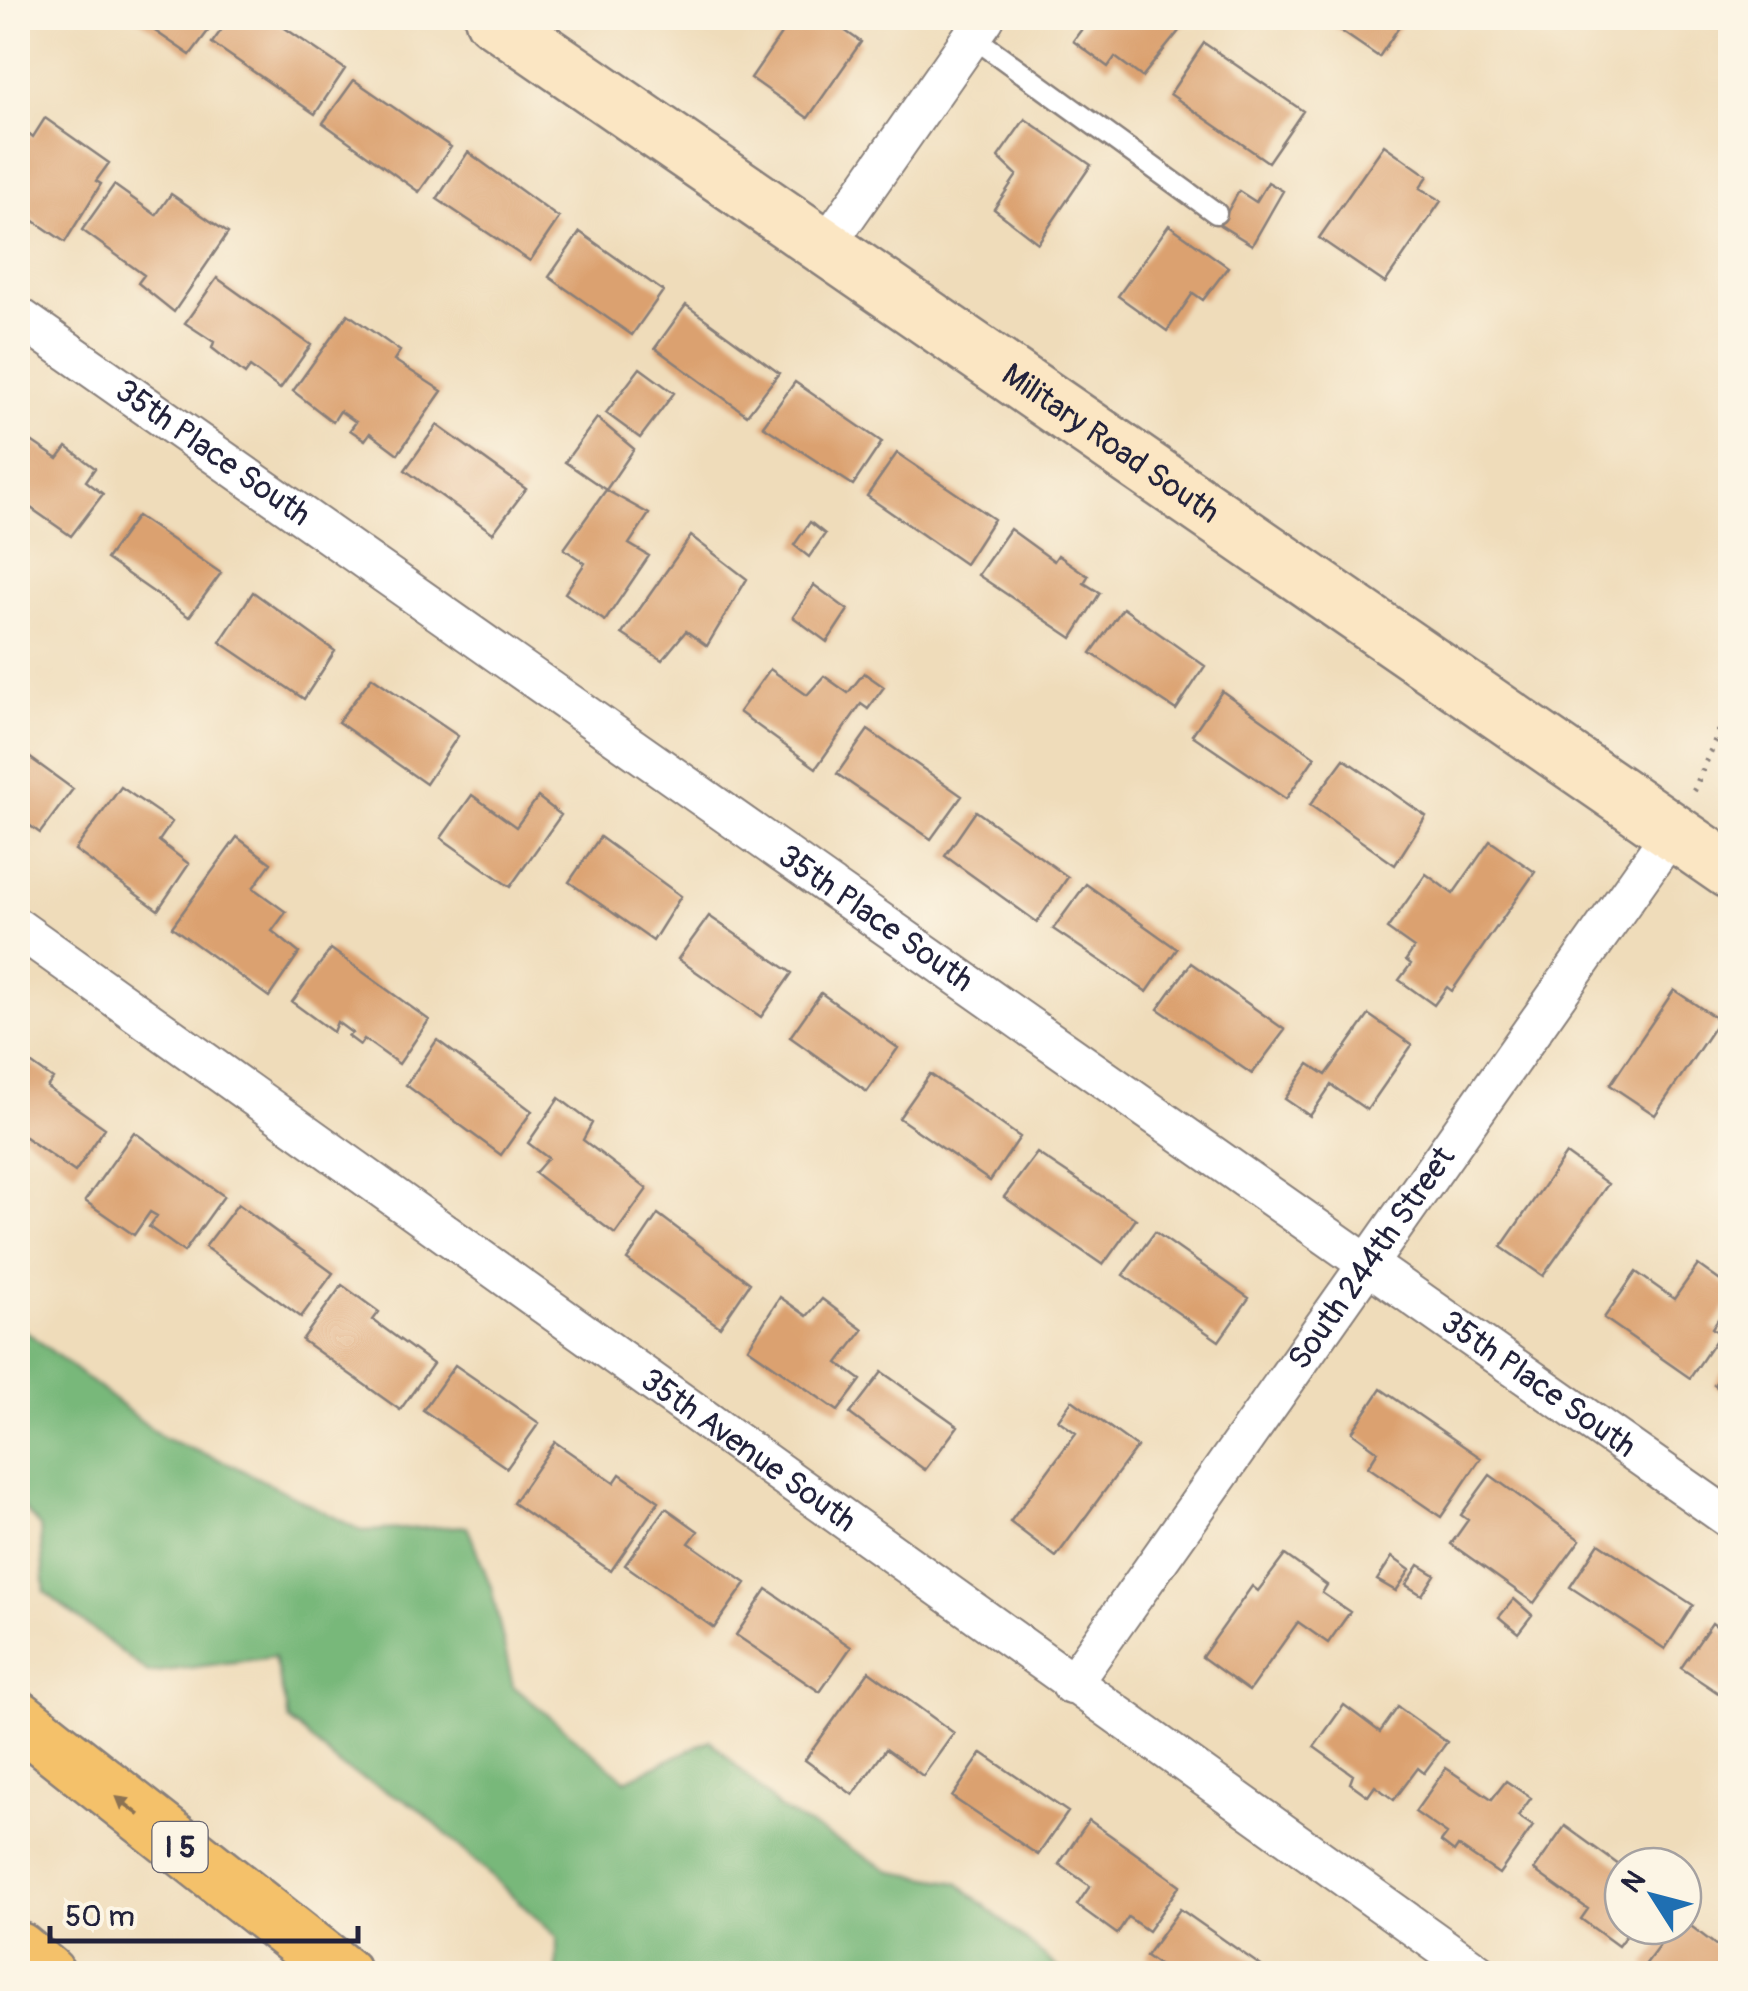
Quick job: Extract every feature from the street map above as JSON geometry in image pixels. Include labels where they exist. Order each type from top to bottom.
[{"type":"highway","name":"I 5","points":[[18,1718],[343,1974]]},
{"type":"highway","points":[[18,1950],[47,1974]]},
{"type":"main road","name":"Military Road South","points":[[492,18],[827,244],[1730,871]]},
{"type":"street","points":[[827,244],[979,27]]},
{"type":"street","name":"35th Place South","points":[[18,316],[1730,1519]]},
{"type":"street","name":"South 244th Street","points":[[1071,1685],[1672,832]]},
{"type":"street","name":"35th Avenue South","points":[[18,928],[1480,1974]]},
{"type":"lane","points":[[979,27],[1216,213]]},
{"type":"path","points":[[1672,832],[1708,764],[1730,705]]},
{"type":"green space","points":[[18,1325],[163,1438],[228,1463],[362,1531],[467,1526],[491,1587],[513,1686],[626,1780],[710,1740],[780,1809],[893,1872],[958,1883],[1064,1973],[557,1973],[557,1937],[417,1807],[341,1767],[289,1720],[274,1657],[148,1673],[45,1592],[40,1527],[18,1502]]},
{"type":"building","points":[[136,18],[218,18],[190,55]]},
{"type":"building","points":[[230,18],[270,18],[345,69],[315,114],[212,43]]},
{"type":"building","points":[[792,18],[827,18],[861,42],[808,118],[751,78]]},
{"type":"building","points":[[1090,18],[1187,21],[1142,77],[1115,57],[1108,67],[1073,41]]},
{"type":"building","points":[[1322,18],[1405,18],[1379,57]]},
{"type":"building","points":[[1204,43],[1303,111],[1268,162],[1170,94]]},
{"type":"building","points":[[354,80],[451,147],[419,192],[323,123]]},
{"type":"building","points":[[45,118],[109,163],[96,181],[101,184],[65,242],[24,214],[29,204],[18,197],[18,125],[33,137]]},
{"type":"building","points":[[1025,119],[1091,165],[1038,243],[994,209],[1017,175],[998,157]]},
{"type":"building","points":[[1384,145],[1428,176],[1420,188],[1441,201],[1385,283],[1319,238]]},
{"type":"building","points":[[468,152],[559,218],[530,261],[437,199]]},
{"type":"building","points":[[1268,182],[1283,191],[1252,245],[1220,225],[1239,191],[1256,202]]},
{"type":"building","points":[[114,185],[156,215],[171,194],[228,233],[174,312],[138,283],[144,275],[82,230]]},
{"type":"building","points":[[1169,225],[1228,267],[1203,300],[1193,293],[1167,331],[1118,296]]},
{"type":"building","points":[[580,232],[663,291],[632,335],[549,277]]},
{"type":"building","points":[[217,278],[311,345],[280,389],[250,367],[245,374],[212,348],[214,342],[185,323]]},
{"type":"building","points":[[686,305],[779,373],[747,415],[655,348]]},
{"type":"building","points":[[348,314],[400,351],[394,360],[442,391],[398,454],[370,433],[365,440],[350,430],[356,422],[340,411],[333,422],[293,391]]},
{"type":"building","points":[[640,368],[674,393],[640,438],[606,413]]},
{"type":"building","points":[[795,382],[882,442],[853,485],[763,426]]},
{"type":"building","points":[[597,418],[634,449],[606,490],[565,462]]},
{"type":"building","points":[[437,425],[526,489],[493,533],[405,470]]},
{"type":"building","points":[[18,432],[58,459],[67,447],[95,468],[86,481],[103,494],[71,536],[18,499]]},
{"type":"building","points":[[897,453],[994,519],[965,564],[867,496]]},
{"type":"building","points":[[606,490],[649,514],[629,544],[649,556],[605,621],[565,593],[585,563],[564,549]]},
{"type":"building","points":[[137,516],[221,573],[189,617],[106,559]]},
{"type":"building","points":[[810,522],[825,534],[809,557],[794,545]]},
{"type":"building","points":[[1010,529],[1054,561],[1058,555],[1088,576],[1084,583],[1100,593],[1072,638],[978,575]]},
{"type":"building","points":[[691,536],[747,579],[707,646],[686,631],[662,660],[622,634]]},
{"type":"building","points":[[814,585],[848,610],[827,642],[793,617]]},
{"type":"building","points":[[253,592],[335,651],[304,699],[220,642]]},
{"type":"building","points":[[1123,608],[1205,666],[1176,710],[1091,653]]},
{"type":"building","points":[[770,669],[807,695],[824,676],[848,693],[864,673],[884,687],[868,709],[861,704],[816,768],[739,712]]},
{"type":"building","points":[[372,677],[458,736],[426,784],[338,722]]},
{"type":"building","points":[[1222,691],[1315,757],[1286,799],[1192,735]]},
{"type":"building","points":[[868,730],[962,796],[931,839],[837,774]]},
{"type":"building","points":[[18,749],[73,789],[40,833],[18,817]]},
{"type":"building","points":[[1344,759],[1426,816],[1395,865],[1310,805]]},
{"type":"building","points":[[121,787],[172,822],[159,841],[189,864],[158,910],[75,850]]},
{"type":"building","points":[[472,795],[516,827],[538,797],[561,815],[510,887],[441,838]]},
{"type":"building","points":[[976,811],[1068,877],[1037,922],[945,856]]},
{"type":"building","points":[[237,837],[271,863],[253,888],[286,912],[272,931],[299,953],[269,997],[172,927]]},
{"type":"building","points":[[600,837],[681,896],[653,941],[569,882]]},
{"type":"building","points":[[1490,841],[1535,872],[1452,991],[1447,987],[1434,1005],[1399,980],[1411,964],[1406,960],[1414,948],[1387,929],[1426,874],[1453,894]]},
{"type":"building","points":[[1086,884],[1177,949],[1147,992],[1053,929]]},
{"type":"building","points":[[709,916],[792,973],[761,1017],[678,959]]},
{"type":"building","points":[[331,949],[429,1020],[399,1064],[364,1039],[360,1045],[337,1022],[333,1032],[292,1002]]},
{"type":"building","points":[[1191,963],[1285,1030],[1252,1074],[1158,1009]]},
{"type":"building","points":[[1674,990],[1719,1020],[1655,1115],[1610,1085]]},
{"type":"building","points":[[821,993],[898,1048],[867,1092],[790,1037]]},
{"type":"building","points":[[1369,1015],[1412,1045],[1367,1110],[1331,1085],[1310,1116],[1285,1099],[1309,1064],[1326,1075]]},
{"type":"building","points":[[437,1040],[532,1111],[501,1155],[406,1085]]},
{"type":"building","points":[[18,1054],[53,1079],[47,1087],[105,1128],[75,1172],[18,1132]]},
{"type":"building","points":[[930,1074],[1020,1137],[990,1181],[899,1118]]},
{"type":"building","points":[[559,1098],[592,1123],[583,1140],[647,1189],[615,1234],[535,1173],[548,1158],[528,1143]]},
{"type":"building","points":[[134,1132],[224,1196],[184,1252],[149,1227],[157,1216],[150,1212],[134,1235],[85,1201]]},
{"type":"building","points":[[1037,1153],[1136,1219],[1103,1265],[1004,1197]]},
{"type":"building","points":[[1566,1154],[1608,1184],[1543,1276],[1501,1247]]},
{"type":"building","points":[[238,1204],[333,1273],[301,1317],[205,1247]]},
{"type":"building","points":[[658,1214],[750,1283],[720,1327],[627,1260]]},
{"type":"building","points":[[1155,1232],[1249,1298],[1219,1341],[1123,1275]]},
{"type":"building","points":[[1698,1265],[1730,1288],[1730,1301],[1712,1328],[1720,1334],[1690,1378],[1604,1318],[1636,1272],[1674,1299]]},
{"type":"building","points":[[342,1285],[379,1312],[373,1320],[433,1364],[400,1410],[302,1340]]},
{"type":"building","points":[[780,1297],[807,1316],[822,1299],[863,1330],[838,1363],[861,1380],[838,1411],[748,1348]]},
{"type":"building","points":[[1730,1362],[1730,1397],[1714,1385]]},
{"type":"building","points":[[455,1365],[539,1423],[507,1468],[423,1410]]},
{"type":"building","points":[[882,1372],[958,1426],[925,1470],[850,1414]]},
{"type":"building","points":[[1381,1389],[1481,1458],[1441,1517],[1368,1467],[1378,1451],[1352,1432]]},
{"type":"building","points":[[1072,1400],[1137,1447],[1056,1557],[1010,1522],[1076,1433],[1058,1420]]},
{"type":"building","points":[[555,1442],[614,1483],[620,1474],[659,1501],[611,1571],[513,1503]]},
{"type":"building","points":[[1490,1475],[1580,1540],[1534,1603],[1451,1544],[1468,1520],[1461,1515]]},
{"type":"building","points":[[666,1508],[698,1531],[689,1543],[746,1583],[714,1628],[625,1565]]},
{"type":"building","points":[[1599,1543],[1693,1605],[1665,1649],[1570,1587]]},
{"type":"building","points":[[1285,1555],[1327,1585],[1322,1593],[1350,1612],[1328,1643],[1298,1622],[1249,1691],[1202,1657],[1252,1586],[1258,1591]]},
{"type":"building","points":[[1392,1557],[1410,1570],[1396,1591],[1377,1580]]},
{"type":"building","points":[[1419,1565],[1435,1575],[1422,1595],[1406,1585]]},
{"type":"building","points":[[767,1589],[851,1647],[820,1692],[736,1635]]},
{"type":"building","points":[[1514,1599],[1532,1615],[1518,1633],[1499,1617]]},
{"type":"building","points":[[1712,1623],[1730,1636],[1730,1701],[1681,1668]]},
{"type":"building","points":[[869,1671],[954,1733],[923,1776],[886,1749],[853,1795],[805,1760]]},
{"type":"building","points":[[1344,1705],[1380,1732],[1398,1707],[1447,1742],[1424,1773],[1418,1768],[1394,1800],[1375,1786],[1368,1796],[1350,1783],[1353,1775],[1314,1747]]},
{"type":"building","points":[[982,1753],[1068,1812],[1038,1855],[952,1797]]},
{"type":"building","points":[[1446,1768],[1492,1799],[1506,1781],[1531,1798],[1518,1816],[1533,1826],[1499,1874],[1458,1846],[1454,1852],[1441,1842],[1447,1834],[1415,1812]]},
{"type":"building","points":[[1089,1820],[1180,1885],[1148,1931],[1128,1917],[1117,1934],[1077,1905],[1090,1886],[1059,1864]]},
{"type":"building","points":[[1565,1826],[1603,1854],[1603,1935],[1581,1919],[1588,1909],[1534,1870]]},
{"type":"building","points":[[1180,1909],[1267,1970],[1264,1974],[1172,1974],[1146,1956]]},
{"type":"building","points":[[1703,1935],[1730,1956],[1730,1974],[1657,1974],[1645,1965],[1659,1946],[1703,1946]]}]
